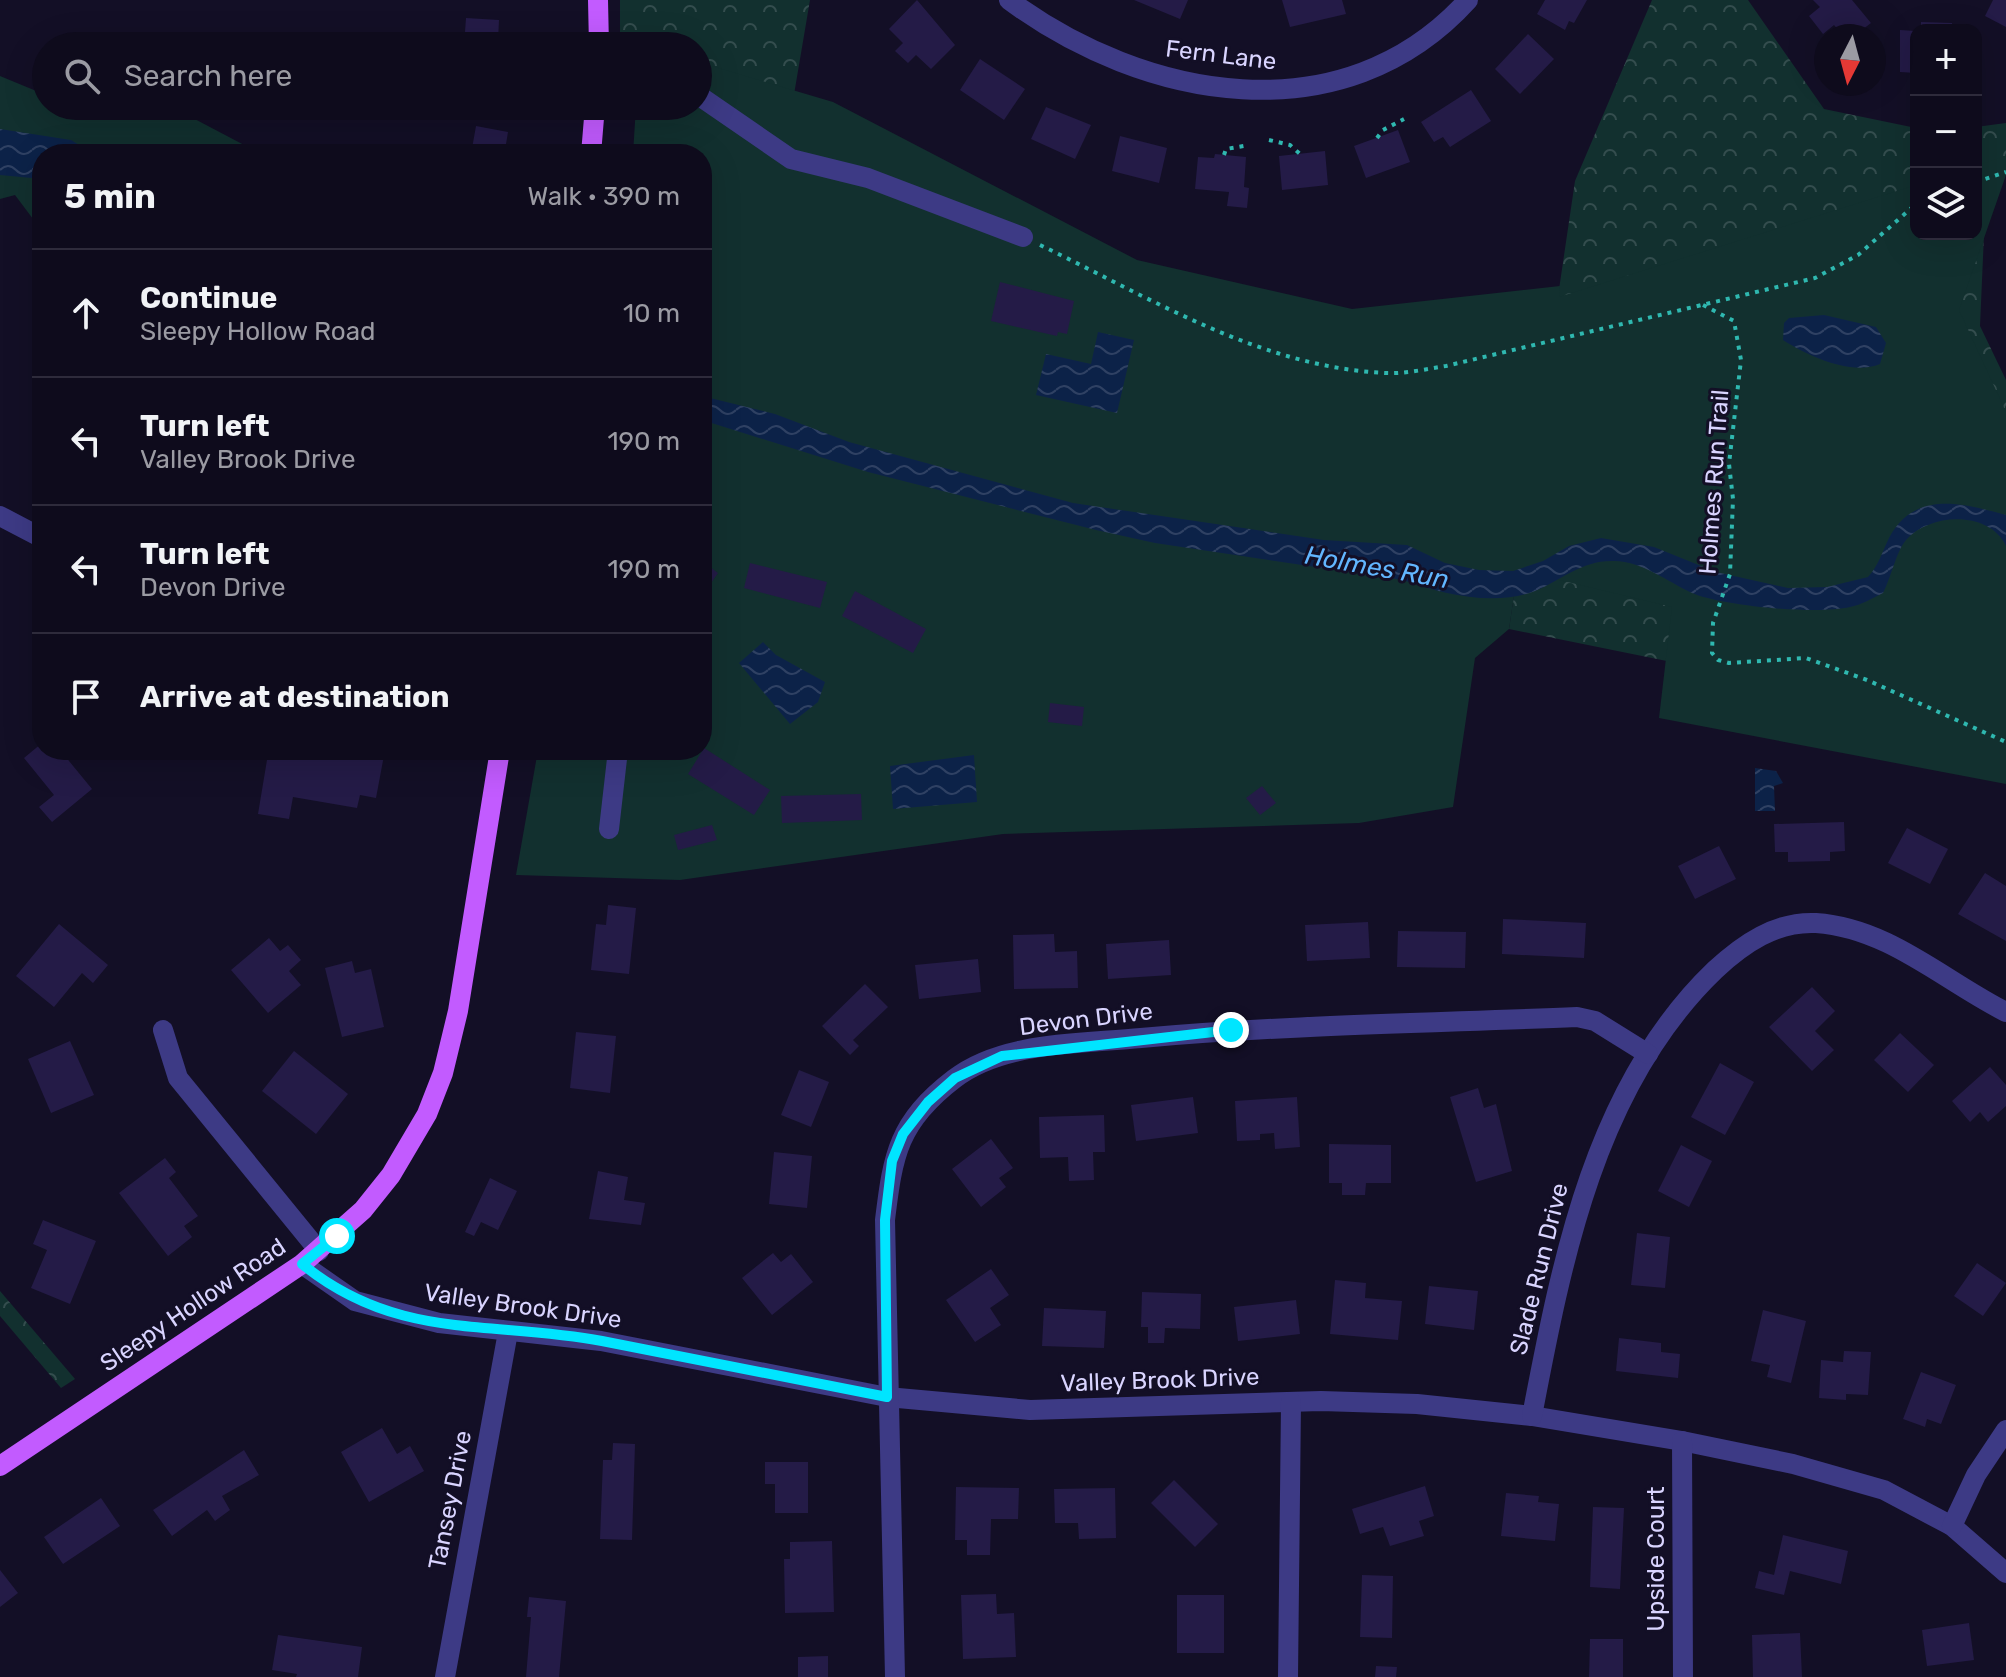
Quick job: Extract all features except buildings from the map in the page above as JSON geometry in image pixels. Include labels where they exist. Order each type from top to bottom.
[{"type":"main road","points":[[598,0],[599,32]]},
{"type":"main road","points":[[592,144],[594,120]]},
{"type":"main road","name":"Sleepy Hollow Road","points":[[0,1466],[302,1264],[363,1210],[391,1175],[427,1114],[443,1073],[458,1011],[498,760]]},
{"type":"street","name":"Fern Lane","points":[[1009,0],[1044,25],[1128,67],[1199,84],[1244,90],[1302,88],[1359,75],[1424,40],[1468,0]]},
{"type":"street","points":[[712,105],[791,159],[868,178],[1023,237]]},
{"type":"street","points":[[0,516],[32,533]]},
{"type":"street","points":[[609,829],[617,760]]},
{"type":"street","name":"Slade Run Drive","points":[[1532,1416],[1553,1303],[1584,1191],[1606,1135],[1648,1054],[1693,991],[1726,960],[1769,931],[1795,924],[1846,927],[1876,937],[2006,1012]]},
{"type":"street","name":"Devon Drive","points":[[895,1677],[885,1220],[892,1161],[914,1117],[955,1078],[976,1065],[1021,1052],[1231,1030],[1577,1017],[1595,1021],[1648,1054]]},
{"type":"street","points":[[163,1030],[178,1078],[319,1251]]},
{"type":"street","name":"Valley Brook Drive","points":[[302,1264],[327,1284],[369,1305],[439,1323],[601,1341],[887,1397],[1044,1410],[1291,1402],[1417,1404],[1532,1416],[1682,1441],[1793,1464],[1884,1490],[1952,1526],[2006,1573]]},
{"type":"street","name":"Tansey Drive","points":[[445,1677],[508,1332]]},
{"type":"street","points":[[1288,1677],[1291,1402]]},
{"type":"street","points":[[1952,1526],[1976,1475],[2006,1430]]},
{"type":"street","name":"Upside Court","points":[[1682,1441],[1683,1677]]},
{"type":"path","points":[[1377,138],[1404,119]]},
{"type":"path","points":[[1269,140],[1290,145],[1300,154]]},
{"type":"path","points":[[1224,155],[1226,149],[1249,145]]},
{"type":"path","points":[[1982,180],[2006,172]]},
{"type":"path","points":[[1023,237],[1200,326],[1324,366],[1388,373],[1446,366],[1815,278],[1858,255],[1910,209]]},
{"type":"path","name":"Holmes Run Trail","points":[[1701,304],[1734,321],[1741,360],[1729,464],[1733,499],[1730,574],[1713,623],[1712,653],[1718,660],[1729,663],[1806,658],[1867,680],[1950,720],[2006,742]]},
{"type":"green space","points":[[620,0],[810,0],[791,112],[712,77],[712,32],[620,32]]},
{"type":"green space","points":[[1652,0],[1748,0],[1824,109],[1910,127],[1910,240],[1982,240],[1982,126],[2006,123],[2006,163],[1985,211],[1980,326],[2006,380],[2006,730],[1509,629],[1575,181]]},
{"type":"green space","points":[[712,66],[833,102],[1137,260],[1352,309],[1560,286],[1559,297],[1910,187],[1910,240],[1982,240],[1982,164],[2006,156],[2006,175],[1959,310],[2006,412],[2006,784],[1659,718],[1672,607],[1518,570],[1509,629],[1475,658],[1453,807],[1359,823],[1003,834],[680,880],[516,875],[536,760],[712,760],[712,144],[634,144],[635,120],[712,120]]},
{"type":"green space","points":[[0,76],[32,89],[32,120],[197,120],[242,144],[32,144],[32,218],[15,195],[0,199]]},
{"type":"green space","points":[[0,1291],[75,1379],[61,1388],[0,1316]]},
{"type":"water","points":[[0,129],[71,140],[78,144],[32,144],[32,178],[0,175]]},
{"type":"water","points":[[1824,315],[1876,327],[1886,343],[1880,364],[1856,368],[1843,366],[1817,358],[1783,340],[1784,323],[1789,318]]},
{"type":"water","points":[[1098,332],[1134,340],[1117,413],[1036,395],[1046,354],[1091,364]]},
{"type":"water","name":"Holmes Run","points":[[712,398],[775,414],[849,442],[1073,503],[1324,540],[1407,545],[1445,563],[1479,570],[1513,571],[1543,561],[1569,546],[1601,538],[1654,547],[1716,572],[1788,588],[1827,587],[1868,577],[1899,523],[1912,512],[1940,504],[1956,504],[2006,515],[2006,546],[1998,534],[1973,521],[1959,519],[1929,524],[1916,531],[1902,545],[1883,593],[1858,605],[1835,609],[1794,610],[1706,598],[1635,564],[1614,561],[1582,567],[1519,596],[1468,597],[1403,580],[1155,543],[868,472],[712,423]]},
{"type":"water","points":[[763,642],[776,655],[825,682],[818,702],[790,724],[739,663]]},
{"type":"water","points":[[974,755],[977,802],[893,809],[890,766]]},
{"type":"water","points":[[1755,768],[1776,771],[1783,783],[1774,786],[1775,811],[1755,811]]},
{"type":"route","points":[[337,1236],[302,1264],[355,1301],[384,1310],[496,1332],[601,1341],[887,1397],[885,1220],[892,1161],[903,1134],[928,1102],[955,1078],[976,1065],[1002,1056],[1231,1030]]}]
